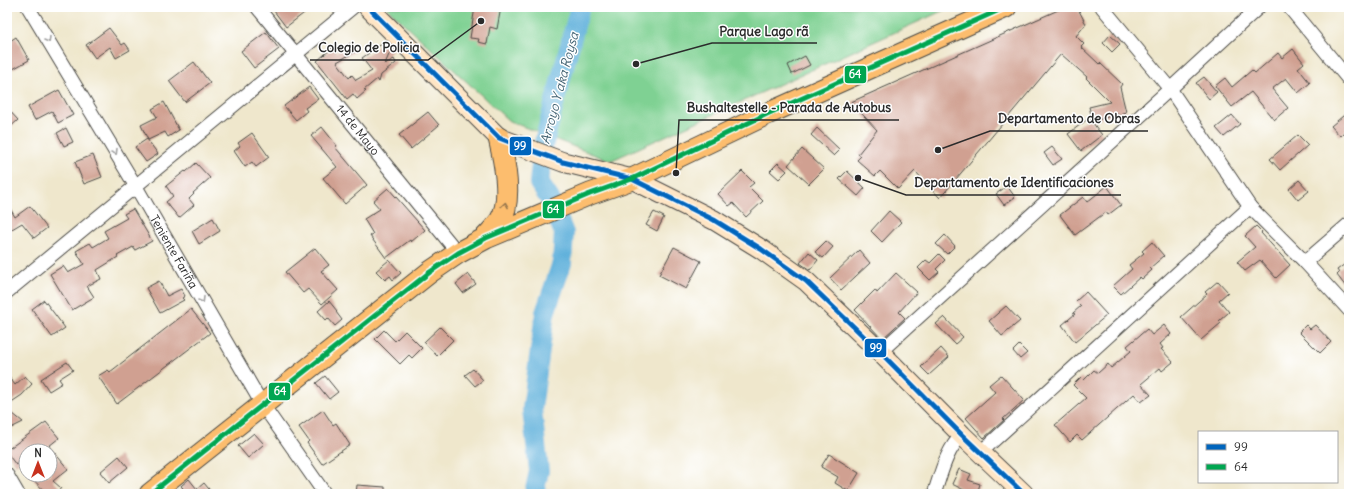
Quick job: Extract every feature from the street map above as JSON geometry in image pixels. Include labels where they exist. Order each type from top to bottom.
[{"type":"main road","points":[[150,494],[430,272],[458,253],[486,238],[590,194],[632,179],[767,114],[1006,7]]},
{"type":"main road","points":[[486,238],[501,220],[505,208],[506,170],[499,138]]},
{"type":"street","name":"Teniente Fariña","points":[[28,7],[135,185],[262,404],[325,494]]},
{"type":"street","name":"14 de Mayo","points":[[257,7],[458,253]]},
{"type":"street","points":[[7,292],[294,54],[353,7]]},
{"type":"street","points":[[368,7],[499,138],[563,162],[632,179],[714,220],[761,249],[806,281],[1024,494]]},
{"type":"street","points":[[1102,7],[1170,89],[1250,207],[1305,262],[1349,310]]},
{"type":"street","points":[[880,352],[1259,7]]},
{"type":"street","points":[[1289,7],[1349,80]]},
{"type":"street","points":[[981,452],[1250,207]]},
{"type":"street","points":[[1305,262],[1349,224]]},
{"type":"street","points":[[934,494],[955,441],[962,435]]},
{"type":"street","points":[[7,475],[18,494]]},
{"type":"green space","points":[[386,7],[951,7],[610,161],[509,121]]},
{"type":"building","points":[[271,7],[312,7],[286,27]]},
{"type":"building","points":[[475,7],[501,7],[497,29],[490,27],[487,44],[478,42],[479,39],[470,38]]},
{"type":"building","points":[[1065,7],[1077,7],[1086,24],[1076,36],[1084,44],[1081,47],[1122,84],[1120,87],[1126,112],[1093,121],[1089,107],[1110,102],[1086,78],[1087,77],[1061,54],[940,198],[915,171],[898,189],[880,171],[875,176],[857,160],[861,156],[858,154],[877,130],[851,102]]},
{"type":"building","points":[[109,28],[122,45],[125,43],[130,50],[116,58],[110,47],[95,58],[86,45]]},
{"type":"building","points":[[266,32],[279,49],[254,68],[241,51]]},
{"type":"building","points":[[1110,35],[1120,44],[1112,52],[1103,43]]},
{"type":"building","points":[[16,37],[29,60],[13,69],[10,63],[7,65],[7,43]]},
{"type":"building","points":[[386,41],[392,50],[385,64],[394,59],[396,63],[381,75],[379,82],[377,79],[364,90],[366,91],[357,99],[353,94],[347,99],[317,61],[332,48],[336,52],[351,43],[356,51],[337,62],[349,78],[352,75],[356,80],[372,71],[362,58]]},
{"type":"building","points":[[1293,49],[1304,63],[1298,68],[1310,83],[1298,93],[1286,78],[1272,89],[1288,108],[1274,120],[1251,92],[1232,107],[1215,86],[1225,78],[1232,87],[1252,70],[1255,73],[1278,53],[1282,58]]},
{"type":"building","points":[[805,56],[810,65],[792,74],[788,65]]},
{"type":"building","points":[[194,62],[210,83],[185,102],[169,81]]},
{"type":"building","points":[[1204,77],[1217,92],[1209,99],[1196,83]]},
{"type":"building","points":[[309,87],[318,99],[305,108],[307,111],[296,120],[284,106]]},
{"type":"building","points":[[59,90],[73,115],[58,123],[52,111],[35,120],[28,107]]},
{"type":"building","points":[[164,102],[179,130],[168,137],[165,132],[148,140],[141,125],[157,117],[152,109]]},
{"type":"building","points":[[7,108],[18,120],[7,130]]},
{"type":"building","points":[[1349,111],[1349,127],[1340,136],[1331,126]]},
{"type":"building","points":[[428,112],[439,125],[411,149],[399,135]]},
{"type":"building","points":[[1232,115],[1240,124],[1224,137],[1216,128]]},
{"type":"building","points":[[1089,118],[1102,135],[1081,151],[1068,134]]},
{"type":"building","points":[[322,127],[337,146],[335,147],[367,185],[345,204],[323,178],[337,167],[311,136]]},
{"type":"building","points":[[66,128],[73,142],[64,146],[57,133]]},
{"type":"building","points":[[817,128],[840,150],[834,156],[811,135]]},
{"type":"building","points":[[252,133],[269,157],[256,167],[252,162],[245,167],[234,151],[240,146],[238,143]]},
{"type":"building","points":[[1298,135],[1308,145],[1280,170],[1270,159]]},
{"type":"building","points":[[147,139],[158,154],[146,162],[135,147]]},
{"type":"building","points":[[1052,147],[1062,159],[1053,165],[1044,153]]},
{"type":"building","points":[[802,149],[824,169],[809,184],[788,165]]},
{"type":"building","points":[[93,155],[102,177],[84,184],[75,162]]},
{"type":"building","points":[[196,163],[210,178],[193,193],[194,194],[189,199],[194,205],[179,218],[166,202],[173,196],[166,186]]},
{"type":"building","points":[[778,163],[787,171],[779,179],[770,171]]},
{"type":"building","points":[[742,171],[754,183],[749,187],[763,201],[746,217],[733,203],[729,206],[718,194]]},
{"type":"building","points":[[847,171],[865,188],[858,196],[839,179]]},
{"type":"building","points":[[1299,180],[1309,191],[1298,200],[1289,189]]},
{"type":"building","points":[[1007,186],[1015,197],[1004,205],[996,194]]},
{"type":"building","points":[[1107,186],[1121,205],[1108,215],[1106,212],[1075,235],[1060,215],[1083,197],[1087,202]]},
{"type":"building","points":[[388,188],[425,230],[411,242],[410,240],[386,258],[370,236],[373,234],[364,219],[380,209],[373,201]]},
{"type":"building","points":[[7,203],[15,217],[30,206],[47,228],[34,238],[22,223],[7,232]]},
{"type":"building","points":[[133,209],[152,241],[135,250],[133,247],[97,270],[101,279],[87,286],[94,297],[72,310],[50,274],[63,266],[68,273],[84,264],[76,251],[90,243],[93,247],[108,238],[104,231],[127,218],[124,214]]},
{"type":"building","points":[[889,211],[901,222],[882,242],[871,231]]},
{"type":"building","points":[[654,212],[664,217],[657,231],[646,225]]},
{"type":"building","points":[[213,218],[220,231],[199,244],[192,231]]},
{"type":"building","points":[[1256,226],[1290,265],[1276,278],[1260,260],[1245,271],[1237,262],[1255,247],[1245,236]]},
{"type":"building","points":[[945,235],[955,246],[947,254],[936,244]]},
{"type":"building","points":[[826,241],[833,247],[823,258],[815,252]]},
{"type":"building","points":[[1152,242],[1164,256],[1150,268],[1152,270],[1142,279],[1140,277],[1121,294],[1113,286],[1132,269],[1129,265],[1144,253],[1142,251]]},
{"type":"building","points":[[674,247],[701,261],[686,289],[659,275]]},
{"type":"building","points":[[315,248],[329,265],[321,271],[338,290],[322,304],[308,289],[303,293],[285,272]]},
{"type":"building","points":[[859,250],[870,263],[841,290],[830,278]]},
{"type":"building","points":[[809,252],[818,260],[810,270],[800,263]]},
{"type":"building","points":[[939,254],[945,260],[936,269],[939,272],[930,280],[918,268],[926,260],[930,263]]},
{"type":"building","points":[[389,260],[401,273],[393,280],[390,276],[385,280],[376,271]]},
{"type":"building","points":[[1349,261],[1349,291],[1337,275],[1339,273],[1337,270]]},
{"type":"building","points":[[896,273],[917,292],[899,312],[905,318],[882,339],[855,310],[875,290],[877,293]]},
{"type":"building","points":[[468,274],[476,284],[463,293],[456,284]]},
{"type":"building","points":[[159,281],[167,296],[181,289],[185,296],[182,298],[184,300],[160,313],[146,288]]},
{"type":"building","points":[[1218,281],[1228,292],[1219,300],[1229,312],[1219,321],[1221,323],[1201,340],[1181,317],[1207,294],[1205,292]]},
{"type":"building","points":[[1086,292],[1107,315],[1075,342],[1062,325],[1075,314],[1073,313],[1081,306],[1076,301]]},
{"type":"building","points":[[44,300],[65,328],[52,337],[32,309]]},
{"type":"building","points":[[329,301],[342,320],[335,326],[328,318],[326,320],[318,311]]},
{"type":"building","points":[[1006,306],[1020,321],[1002,336],[989,321]]},
{"type":"building","points":[[191,309],[210,333],[117,404],[98,376],[108,370],[110,372]]},
{"type":"building","points":[[944,317],[963,337],[955,344],[936,324]]},
{"type":"building","points":[[1164,325],[1171,334],[1160,344],[1163,348],[1161,349],[1173,362],[1162,371],[1160,368],[1141,384],[1151,395],[1141,402],[1134,394],[1082,440],[1077,435],[1070,442],[1055,425],[1086,398],[1073,385],[1081,377],[1084,380],[1094,370],[1098,373],[1108,364],[1111,368],[1131,351],[1127,346],[1147,329],[1152,335]]},
{"type":"building","points":[[1306,325],[1310,329],[1315,325],[1331,342],[1320,353],[1299,332]]},
{"type":"building","points":[[440,327],[453,340],[437,356],[424,342]]},
{"type":"building","points":[[384,330],[395,341],[405,331],[422,348],[412,358],[409,355],[400,364],[375,339]]},
{"type":"building","points":[[1019,345],[1027,353],[1020,359],[1013,351]]},
{"type":"building","points":[[941,348],[949,357],[929,375],[921,367]]},
{"type":"building","points":[[67,362],[73,370],[59,379],[62,383],[49,391],[41,379]]},
{"type":"building","points":[[473,369],[483,380],[475,386],[465,375]]},
{"type":"building","points":[[7,374],[15,385],[25,376],[32,384],[22,395],[7,405]]},
{"type":"building","points":[[1001,375],[1024,400],[984,438],[966,418],[995,392],[989,385]]},
{"type":"building","points":[[325,376],[338,392],[329,399],[316,383]]},
{"type":"building","points":[[7,409],[23,422],[7,430]]},
{"type":"building","points":[[323,410],[333,425],[336,423],[350,445],[322,464],[307,443],[309,441],[299,427]]},
{"type":"building","points":[[46,422],[59,438],[53,443],[18,443],[18,463],[16,465],[7,453],[7,450]]},
{"type":"building","points":[[254,433],[264,444],[248,458],[238,446]]},
{"type":"building","points":[[829,454],[859,473],[848,491],[835,483],[838,477],[821,467]]},
{"type":"building","points":[[119,456],[128,467],[109,483],[100,472]]},
{"type":"building","points":[[58,457],[68,469],[58,477]]},
{"type":"building","points":[[959,469],[971,474],[968,480],[980,484],[977,494],[967,494],[968,492],[952,484]]},
{"type":"building","points":[[189,479],[197,489],[204,483],[213,494],[175,494],[183,488],[181,486]]},
{"type":"building","points":[[37,483],[55,483],[61,488],[56,494],[47,494]]},
{"type":"building","points":[[357,485],[385,487],[385,494],[356,494]]},
{"type":"waterway","name":"Arroyo Y aka Roysa","points":[[534,494],[539,471],[532,409],[545,313],[562,263],[564,233],[550,199],[539,183],[543,146],[580,7]]},
{"type":"transit line","name":"99","points":[[368,7],[499,138],[563,162],[632,179],[714,220],[761,249],[806,281],[1024,494]]},
{"type":"transit line","name":"64","points":[[150,494],[430,272],[458,253],[486,238],[590,194],[632,179],[767,114],[1006,7]]},
{"type":"place","name":"Colegio de Policia","points":[[481,21]]},
{"type":"place","name":"Parque Lago rã","points":[[636,64]]},
{"type":"place","name":"Departamento de Obras","points":[[938,150]]},
{"type":"place","name":"Bushaltestelle - Parada de Autobus","points":[[676,173]]},
{"type":"place","name":"Departamento de Identificaciones","points":[[858,178]]}]
